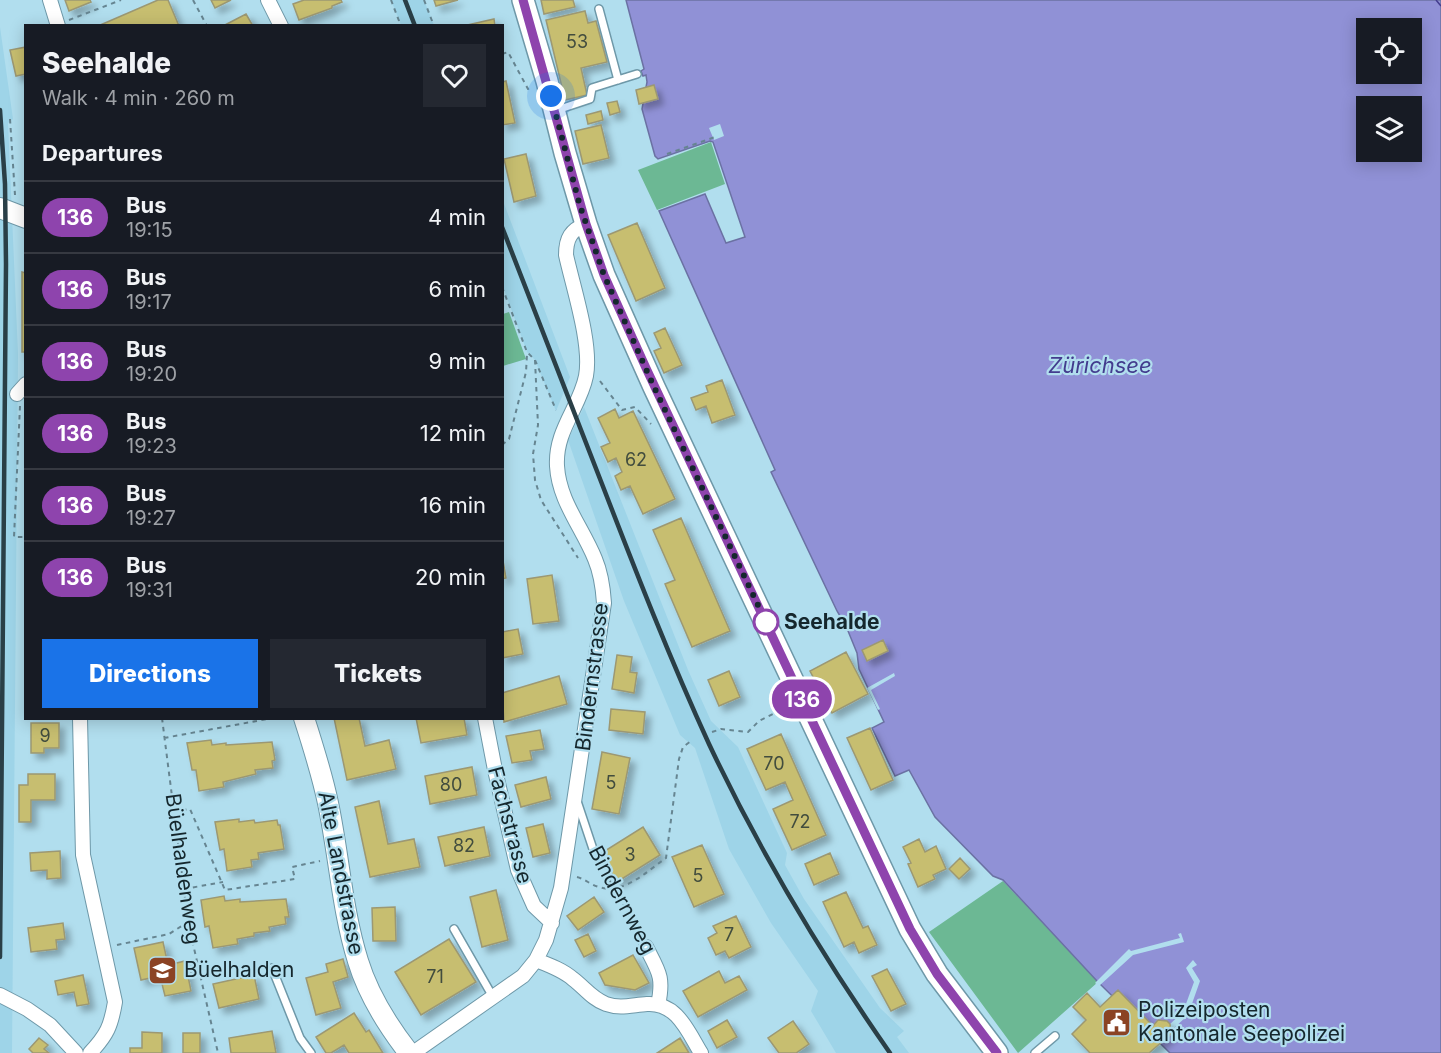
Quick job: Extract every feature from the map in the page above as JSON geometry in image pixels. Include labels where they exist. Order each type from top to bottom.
[{"type":"main road","points":[[523,0],[565,153],[604,275],[910,929],[937,974],[997,1053]]},
{"type":"main road","points":[[7,201],[24,216]]},
{"type":"main road","name":"Alte Landstrasse","points":[[305,720],[328,803],[349,926],[358,962],[375,1003],[409,1053]]},
{"type":"street","points":[[50,0],[58,24]]},
{"type":"street","points":[[268,0],[280,24]]},
{"type":"street","name":"Bindernstrasse","points":[[413,1053],[523,975],[536,960],[552,923],[563,873],[604,603],[600,572],[563,496],[557,466],[558,448],[564,428],[586,378],[586,346],[566,255],[566,243],[572,232],[586,224]]},
{"type":"street","points":[[80,720],[83,855],[115,1002],[111,1026],[102,1041],[90,1053]]},
{"type":"street","name":"Fachstrasse","points":[[485,720],[518,870],[534,906],[552,923]]},
{"type":"street","name":"Bindernweg","points":[[646,947],[660,974],[661,990],[658,1005]]},
{"type":"street","points":[[536,960],[566,974],[593,997],[607,1005],[627,1007],[645,1004],[658,1005],[677,1014],[701,1053]]},
{"type":"street","points":[[0,995],[27,1009],[50,1025],[76,1053]]},
{"type":"lane","points":[[599,9],[618,80]]},
{"type":"lane","points":[[555,110],[590,99],[592,88],[637,74]]},
{"type":"lane","name":"Bindernweg","points":[[575,795],[593,849]]},
{"type":"lane","points":[[454,929],[493,997]]},
{"type":"lane","points":[[272,968],[300,1038],[311,1053]]},
{"type":"lane","points":[[1035,1053],[1055,1036]]},
{"type":"path","points":[[61,24],[121,0]]},
{"type":"path","points":[[193,0],[206,24]]},
{"type":"path","points":[[391,0],[400,24]]},
{"type":"path","points":[[423,0],[433,24]]},
{"type":"path","points":[[504,53],[508,52],[528,89],[534,86]]},
{"type":"path","points":[[7,201],[10,119]]},
{"type":"path","points":[[667,154],[715,137]]},
{"type":"path","points":[[504,292],[527,352],[526,372],[509,439],[504,443]]},
{"type":"path","points":[[527,352],[535,360],[556,411]]},
{"type":"path","points":[[596,376],[622,410],[635,407],[653,426],[658,424]]},
{"type":"path","points":[[21,389],[14,537],[24,537]]},
{"type":"path","points":[[712,732],[721,729],[748,732],[759,721],[785,708]]},
{"type":"path","name":"Büelhaldenweg","points":[[162,720],[188,922],[218,1053]]},
{"type":"path","points":[[164,738],[262,720]]},
{"type":"path","points":[[563,873],[584,879],[598,887],[613,889],[622,887],[666,858],[679,759],[683,747],[691,741]]},
{"type":"path","points":[[174,810],[190,809],[225,890],[295,879],[292,867],[326,860]]},
{"type":"path","name":"Bindernweg","points":[[593,849],[646,947]]},
{"type":"path","points":[[183,889],[223,882]]},
{"type":"path","points":[[103,948],[169,934],[188,922]]},
{"type":"shaded area","points":[[391,0],[424,0],[434,24],[401,24]]},
{"type":"shaded area","points":[[0,27],[13,119],[8,123],[18,354],[12,1053],[0,1053]]},
{"type":"shaded area","points":[[504,204],[570,377],[556,411],[535,360],[527,352],[504,290]]},
{"type":"shaded area","points":[[584,407],[688,670],[711,721],[738,747],[787,853],[785,865],[804,899],[880,1008],[904,1031],[897,1037],[909,1053],[836,1053],[811,1011],[818,991],[771,923],[729,849],[695,748],[680,735],[624,601],[568,440]]},
{"type":"green space","points":[[711,142],[725,184],[657,210],[638,170]]},
{"type":"green space","points":[[509,312],[526,359],[504,366],[504,314]]},
{"type":"green space","points":[[1003,881],[1098,982],[1018,1053],[929,932]]},
{"type":"water","name":"Zürichsee","points":[[626,0],[1441,0],[1441,1053],[1170,1053],[1097,981],[1003,880],[993,876],[935,817],[909,770],[895,776],[872,728],[884,722],[859,669],[857,653],[846,626],[771,472],[775,470],[659,211],[705,194],[726,243],[745,237],[713,142],[710,141],[658,159],[655,156],[642,109],[647,82],[646,75],[643,76],[641,71],[644,69]]},
{"type":"pier","points":[[720,124],[724,136],[714,140],[709,128]]},
{"type":"pier","points":[[894,673],[895,676],[871,690],[880,709],[878,710],[867,688]]},
{"type":"pier","points":[[1181,933],[1184,942],[1133,955],[1099,986],[1095,983],[1129,949],[1131,951],[1180,938],[1178,934]]},
{"type":"pier","points":[[1193,960],[1197,965],[1192,968],[1200,981],[1188,1015],[1172,1030],[1170,1024],[1183,1012],[1194,982],[1186,968]]},
{"type":"building","points":[[65,0],[90,0],[91,2],[69,11]]},
{"type":"building","points":[[158,0],[168,0],[178,24],[103,24]]},
{"type":"building","points":[[211,0],[231,0],[215,8]]},
{"type":"building","points":[[304,0],[341,0],[342,2],[299,20],[293,4]]},
{"type":"building","points":[[434,0],[458,0],[436,6]]},
{"type":"building","points":[[541,0],[573,0],[575,7],[544,14]]},
{"type":"building","points":[[585,11],[588,23],[596,21],[607,62],[581,68],[587,95],[565,100],[546,20]]},
{"type":"building","points":[[246,14],[252,24],[227,24]]},
{"type":"building","points":[[494,19],[495,24],[472,24]]},
{"type":"building","points":[[24,47],[24,74],[16,76],[10,50]]},
{"type":"building","points":[[506,81],[515,123],[504,125],[504,82]]},
{"type":"building","points":[[654,85],[658,99],[639,104],[636,90]]},
{"type":"building","points":[[617,101],[620,112],[610,115],[607,103]]},
{"type":"building","points":[[601,111],[603,120],[588,124],[586,115]]},
{"type":"building","points":[[601,125],[609,158],[583,164],[575,131]]},
{"type":"building","points":[[526,154],[536,196],[514,202],[504,159]]},
{"type":"building","points":[[637,223],[665,288],[636,301],[608,235]]},
{"type":"building","points":[[22,272],[24,272],[24,352],[22,352]]},
{"type":"building","points":[[665,328],[682,365],[664,373],[654,351],[661,348],[654,333]]},
{"type":"building","points":[[722,380],[735,415],[712,423],[706,406],[696,410],[691,398],[708,392],[706,386]]},
{"type":"building","points":[[615,409],[619,418],[633,411],[675,499],[643,514],[630,486],[621,490],[615,476],[622,472],[616,458],[608,462],[601,447],[610,443],[598,418]]},
{"type":"building","points":[[681,518],[730,631],[692,647],[665,584],[675,580],[653,530]]},
{"type":"building","points":[[552,575],[559,621],[533,624],[527,579]]},
{"type":"building","points":[[518,629],[523,654],[504,658],[504,632]]},
{"type":"building","points":[[883,640],[888,651],[867,661],[862,650]]},
{"type":"building","points":[[846,652],[868,694],[832,713],[810,671]]},
{"type":"building","points":[[617,655],[632,657],[630,672],[637,673],[634,693],[612,689]]},
{"type":"building","points":[[729,671],[740,697],[719,706],[708,680]]},
{"type":"building","points":[[559,676],[567,704],[504,722],[504,692]]},
{"type":"building","points":[[611,709],[645,712],[643,734],[609,730]]},
{"type":"building","points":[[334,720],[359,720],[365,746],[389,740],[396,769],[347,780]]},
{"type":"building","points":[[416,720],[464,720],[467,735],[421,743]]},
{"type":"building","points":[[31,723],[59,723],[59,748],[44,748],[44,753],[31,753]]},
{"type":"building","points":[[870,728],[893,780],[871,790],[847,738]]},
{"type":"building","points":[[540,730],[544,749],[530,751],[532,760],[512,763],[506,736]]},
{"type":"building","points":[[781,734],[826,835],[792,850],[773,809],[793,800],[785,782],[766,790],[747,749]]},
{"type":"building","points":[[211,740],[212,745],[272,742],[275,760],[272,761],[273,768],[255,770],[256,774],[223,782],[224,787],[199,791],[196,770],[192,770],[187,743]]},
{"type":"building","points":[[602,752],[630,758],[619,814],[592,809]]},
{"type":"building","points":[[472,767],[477,795],[430,804],[425,776]]},
{"type":"building","points":[[28,774],[55,774],[55,800],[31,800],[31,822],[19,822],[19,785],[28,785]]},
{"type":"building","points":[[546,777],[551,799],[521,807],[515,785]]},
{"type":"building","points":[[379,801],[388,844],[414,839],[420,867],[370,877],[355,807]]},
{"type":"building","points":[[239,819],[239,822],[254,820],[255,823],[277,820],[284,849],[258,853],[259,859],[251,860],[252,867],[227,871],[224,849],[220,850],[215,822]]},
{"type":"building","points":[[543,824],[550,853],[533,857],[526,828]]},
{"type":"building","points":[[484,827],[490,856],[445,866],[438,837]]},
{"type":"building","points":[[643,827],[660,855],[617,882],[600,854]]},
{"type":"building","points":[[919,839],[925,852],[936,846],[946,869],[933,875],[935,879],[918,887],[908,864],[911,863],[903,847]]},
{"type":"building","points":[[702,845],[724,894],[694,907],[672,857]]},
{"type":"building","points":[[60,851],[61,878],[47,879],[47,870],[31,871],[30,853]]},
{"type":"building","points":[[830,853],[839,874],[814,885],[805,864]]},
{"type":"building","points":[[960,858],[970,869],[959,879],[949,869]]},
{"type":"building","points":[[496,890],[508,940],[482,947],[470,897]]},
{"type":"building","points":[[846,892],[863,928],[868,926],[877,945],[859,953],[854,942],[844,947],[823,902]]},
{"type":"building","points":[[224,896],[225,901],[240,899],[240,902],[286,899],[289,917],[285,917],[286,924],[269,927],[270,931],[254,933],[254,936],[237,939],[238,944],[213,948],[209,926],[205,927],[201,900]]},
{"type":"building","points":[[594,897],[604,912],[578,930],[567,916]]},
{"type":"building","points":[[395,907],[396,941],[373,941],[372,908]]},
{"type":"building","points":[[736,916],[751,947],[729,958],[725,951],[716,955],[708,938],[717,933],[713,926]]},
{"type":"building","points":[[63,923],[65,939],[56,940],[57,949],[31,952],[28,928]]},
{"type":"building","points":[[588,934],[596,951],[584,957],[575,940]]},
{"type":"building","points":[[449,939],[476,982],[421,1015],[395,972]]},
{"type":"building","name":"Büelhalden","points":[[163,942],[168,965],[185,961],[191,991],[165,996],[160,976],[141,980],[134,948]]},
{"type":"building","points":[[633,955],[649,983],[635,990],[605,985],[599,973]]},
{"type":"building","points":[[343,959],[348,977],[333,982],[341,1008],[316,1015],[306,978],[328,972],[326,964]]},
{"type":"building","points":[[887,969],[906,1004],[891,1011],[872,976]]},
{"type":"building","points":[[719,971],[725,983],[739,976],[747,990],[698,1017],[683,991]]},
{"type":"building","points":[[83,975],[89,1004],[77,1006],[74,992],[58,995],[55,981]]},
{"type":"building","points":[[254,975],[259,999],[219,1008],[213,984]]},
{"type":"building","name":"Polizeiposten Kantonale Seepolizei","points":[[1118,990],[1153,1026],[1158,1020],[1167,1021],[1170,1024],[1171,1034],[1149,1053],[1090,1053],[1072,1034],[1086,1020],[1073,1007],[1087,993],[1100,1007]]},
{"type":"building","points":[[354,1013],[366,1032],[369,1030],[383,1053],[349,1053],[344,1045],[331,1053],[326,1053],[316,1037]]},
{"type":"building","points":[[727,1020],[737,1037],[717,1048],[708,1031]]},
{"type":"building","points":[[793,1021],[809,1044],[796,1053],[779,1053],[768,1038]]},
{"type":"building","points":[[272,1031],[276,1053],[231,1053],[229,1038]]},
{"type":"building","points":[[142,1032],[162,1033],[162,1053],[130,1053],[130,1048],[142,1048]]},
{"type":"building","points":[[183,1033],[200,1033],[200,1053],[183,1053]]},
{"type":"building","points":[[39,1038],[48,1045],[44,1049],[49,1053],[33,1053],[29,1049]]},
{"type":"building","points":[[680,1038],[689,1053],[657,1053]]},
{"type":"ferry route","points":[[1436,0],[1441,6]]},
{"type":"railway","points":[[405,0],[414,24]]},
{"type":"railway","points":[[0,110],[5,184],[6,264],[0,957]]},
{"type":"railway","points":[[504,232],[641,583],[709,744],[749,824],[793,902],[840,979],[890,1053]]},
{"type":"bus line","name":"136","points":[[523,0],[565,153],[604,275],[910,929],[937,974],[997,1053]]},
{"type":"place","name":"Seehalde","points":[[766,622]]},
{"type":"place","name":"Büelhalden","points":[[163,970]]},
{"type":"place","name":"Polizeiposten Kantonale Seepolizei","points":[[1117,1022]]},
{"type":"route","points":[[551,96],[580,206],[604,275],[654,387],[766,622]]}]
